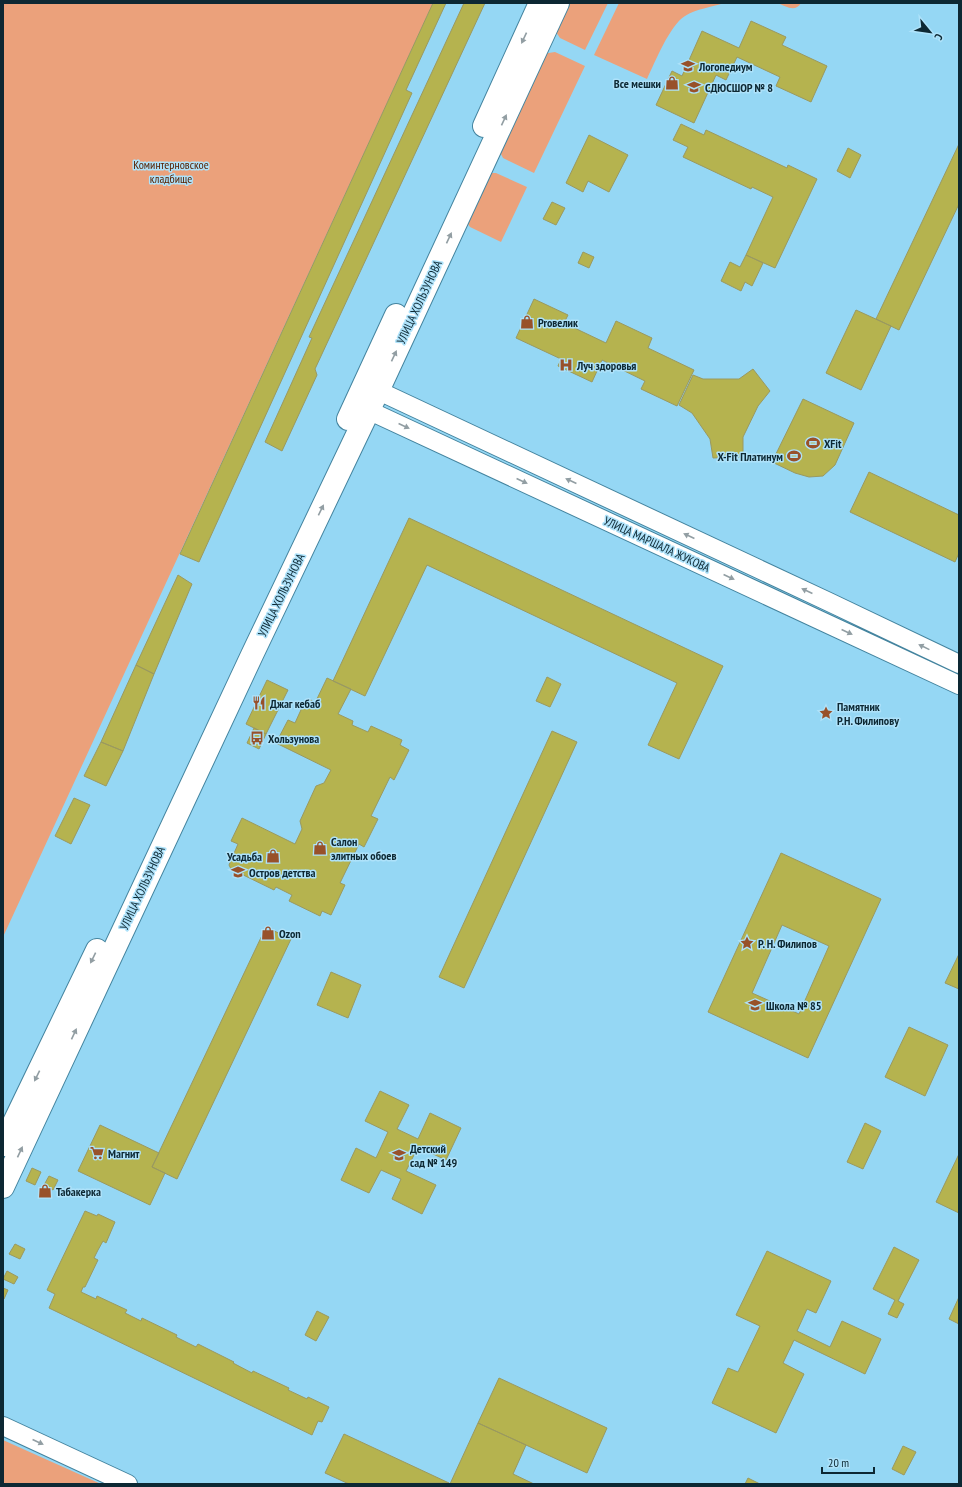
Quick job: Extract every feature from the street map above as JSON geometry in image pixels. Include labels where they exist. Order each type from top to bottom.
[{"type":"main road","name":"УЛИЦА ХОЛЬЗУНОВА","points":[[3,1187],[159,852],[366,397],[540,3]]},
{"type":"main road","name":"УЛИЦА ХОЛЬЗУНОВА","points":[[3,1145],[196,743],[558,3]]},
{"type":"street","name":"УЛИЦА МАРШАЛА ЖУКОВА","points":[[366,397],[745,562],[959,664]]},
{"type":"street","name":"УЛИЦА МАРШАЛА ЖУКОВА","points":[[366,397],[959,685]]},
{"type":"street","points":[[3,1426],[128,1484]]},
{"type":"green space","name":"Коминтерновское кладбище","points":[[3,3],[433,3],[3,937]]},
{"type":"green space","points":[[566,3],[608,3],[585,50],[560,38],[554,29]]},
{"type":"green space","points":[[619,3],[724,3],[694,12],[685,16],[679,21],[663,44],[647,79],[594,55]]},
{"type":"green space","points":[[777,3],[801,3],[796,8],[793,8]]},
{"type":"green space","points":[[555,52],[585,66],[534,173],[503,158],[498,148],[542,54]]},
{"type":"green space","points":[[486,173],[496,173],[527,187],[501,242],[470,227],[464,219]]},
{"type":"green space","points":[[3,1440],[101,1484],[3,1484]]},
{"type":"building","points":[[433,3],[446,3],[406,90],[412,93],[199,562],[180,554]]},
{"type":"building","points":[[464,3],[485,3],[315,369],[317,375],[282,451],[265,442],[312,338],[309,337]]},
{"type":"building","points":[[751,21],[786,37],[782,45],[827,66],[811,102],[776,86],[780,77],[737,57],[726,80],[716,75],[694,123],[656,105],[672,71],[682,76],[702,31],[739,48]]},
{"type":"building","points":[[681,124],[704,135],[706,130],[787,168],[788,165],[817,179],[775,268],[746,255],[773,197],[752,187],[751,189],[683,157],[688,147],[673,140]]},
{"type":"building","points":[[589,135],[628,155],[609,192],[588,181],[583,192],[566,183]]},
{"type":"building","points":[[959,144],[959,204],[899,330],[876,319]]},
{"type":"building","points":[[848,148],[861,155],[850,178],[837,171]]},
{"type":"building","points":[[552,202],[565,208],[556,225],[543,219]]},
{"type":"building","points":[[583,252],[594,257],[589,268],[578,263]]},
{"type":"building","points":[[746,255],[763,263],[752,286],[745,282],[741,291],[721,281],[730,262],[740,267]]},
{"type":"building","points":[[534,299],[568,315],[564,323],[606,343],[616,321],[652,338],[648,348],[694,370],[677,406],[641,389],[645,381],[602,360],[592,382],[558,366],[561,359],[516,338]]},
{"type":"building","points":[[856,310],[891,326],[861,390],[826,373]]},
{"type":"building","points":[[753,369],[770,391],[758,406],[743,437],[743,457],[713,458],[710,439],[692,413],[679,405],[693,375],[703,379],[739,379]]},
{"type":"building","name":"XFit","points":[[803,399],[854,423],[835,465],[823,476],[809,477],[795,473],[772,462]]},
{"type":"building","points":[[869,472],[959,515],[959,553],[955,562],[850,512]]},
{"type":"building","points":[[409,518],[723,666],[679,759],[648,745],[677,683],[427,565],[365,696],[333,681]]},
{"type":"building","points":[[178,575],[192,584],[154,674],[136,665]]},
{"type":"building","points":[[136,665],[154,674],[123,751],[101,742]]},
{"type":"building","points":[[547,677],[561,684],[550,707],[536,701]]},
{"type":"building","points":[[327,678],[351,689],[338,714],[353,721],[352,725],[368,732],[371,726],[402,740],[400,745],[409,750],[394,780],[390,777],[371,816],[378,819],[364,847],[359,844],[340,883],[345,885],[331,915],[322,911],[320,916],[289,901],[292,895],[276,887],[274,890],[231,869],[229,865],[238,844],[231,841],[242,818],[295,844],[302,829],[300,821],[316,786],[324,783],[331,770],[276,743],[288,720],[295,723],[305,701],[311,700],[315,703]]},
{"type":"building","points":[[267,680],[288,690],[266,734],[246,724]]},
{"type":"building","points":[[254,728],[266,734],[259,749],[247,743]]},
{"type":"building","points":[[552,731],[577,742],[464,988],[439,977]]},
{"type":"building","points":[[101,742],[123,751],[106,786],[84,776]]},
{"type":"building","points":[[74,798],[90,805],[71,844],[55,836]]},
{"type":"building","points":[[781,853],[881,899],[808,1058],[708,1012]],"holes":[[[782,925],[829,946],[799,1014],[752,993]]]},
{"type":"building","points":[[266,927],[291,939],[177,1179],[152,1167]]},
{"type":"building","points":[[959,954],[959,989],[945,983]]},
{"type":"building","points":[[331,972],[361,985],[348,1018],[317,1005]]},
{"type":"building","points":[[909,1027],[948,1045],[925,1096],[885,1077]]},
{"type":"building","points":[[380,1091],[409,1105],[397,1129],[418,1139],[430,1113],[461,1128],[446,1160],[418,1147],[406,1171],[436,1185],[422,1214],[392,1199],[401,1179],[381,1170],[369,1193],[341,1180],[356,1148],[376,1158],[388,1132],[365,1121]]},
{"type":"building","points":[[865,1123],[881,1131],[863,1169],[847,1162]]},
{"type":"building","points":[[100,1125],[159,1153],[152,1167],[165,1173],[150,1205],[78,1171]]},
{"type":"building","points":[[959,1154],[959,1213],[936,1202]]},
{"type":"building","points":[[32,1168],[41,1172],[35,1185],[26,1181]]},
{"type":"building","points":[[49,1176],[58,1180],[53,1190],[44,1185]]},
{"type":"building","points":[[85,1211],[97,1216],[98,1214],[115,1222],[106,1243],[103,1241],[94,1258],[98,1260],[81,1292],[96,1299],[97,1296],[127,1310],[125,1313],[141,1321],[142,1318],[177,1335],[176,1337],[196,1347],[198,1344],[252,1373],[253,1371],[289,1388],[288,1390],[307,1399],[308,1397],[329,1407],[322,1422],[318,1421],[312,1435],[49,1308],[55,1294],[47,1290]]},
{"type":"building","points":[[15,1244],[25,1249],[20,1259],[9,1254]]},
{"type":"building","points":[[894,1247],[919,1260],[898,1301],[904,1304],[897,1318],[888,1314],[895,1300],[873,1289]]},
{"type":"building","points":[[767,1251],[831,1281],[816,1313],[807,1309],[797,1331],[830,1347],[842,1321],[881,1339],[865,1374],[794,1340],[783,1363],[804,1374],[776,1433],[712,1403],[728,1368],[738,1372],[760,1326],[736,1315]]},
{"type":"building","points":[[7,1271],[18,1277],[14,1284],[3,1279]]},
{"type":"building","points":[[3,1288],[8,1290],[4,1299],[3,1298]]},
{"type":"building","points":[[959,1297],[959,1324],[949,1319]]},
{"type":"building","points":[[317,1311],[329,1317],[316,1341],[305,1335]]},
{"type":"building","points":[[499,1378],[607,1428],[587,1473],[478,1423]]},
{"type":"building","points":[[478,1423],[526,1445],[513,1474],[534,1484],[450,1484]]},
{"type":"building","points":[[344,1434],[449,1483],[349,1484],[325,1473]]},
{"type":"building","points":[[903,1446],[916,1452],[904,1475],[892,1469]]},
{"type":"building","points":[[748,1478],[760,1484],[745,1484]]},
{"type":"place","name":"Логопедиум","points":[[688,66]]},
{"type":"place","name":"Все мешки","points":[[672,83]]},
{"type":"place","name":"СДЮСШОР № 8","points":[[694,87]]},
{"type":"place","name":"Proвелик","points":[[527,322]]},
{"type":"place","name":"Луч здоровья","points":[[566,365]]},
{"type":"place","name":"XFit","points":[[813,443]]},
{"type":"place","name":"X-Fit Платинум","points":[[794,456]]},
{"type":"place","name":"Джаг кебаб","points":[[259,703]]},
{"type":"place","name":"Памятник Р.Н. Филипову","points":[[826,713]]},
{"type":"place","name":"Хользунова","points":[[257,738]]},
{"type":"place","name":"Салон элитных обоев","points":[[320,848]]},
{"type":"place","name":"Усадьба","points":[[273,856]]},
{"type":"place","name":"Остров детства","points":[[238,872]]},
{"type":"place","name":"Ozon","points":[[268,933]]},
{"type":"place","name":"Р. Н. Филипов","points":[[747,943]]},
{"type":"place","name":"Школа № 85","points":[[755,1005]]},
{"type":"place","name":"Магнит","points":[[97,1153]]},
{"type":"place","name":"Детский сад № 149","points":[[399,1155]]},
{"type":"place","name":"Табакерка","points":[[45,1191]]}]
